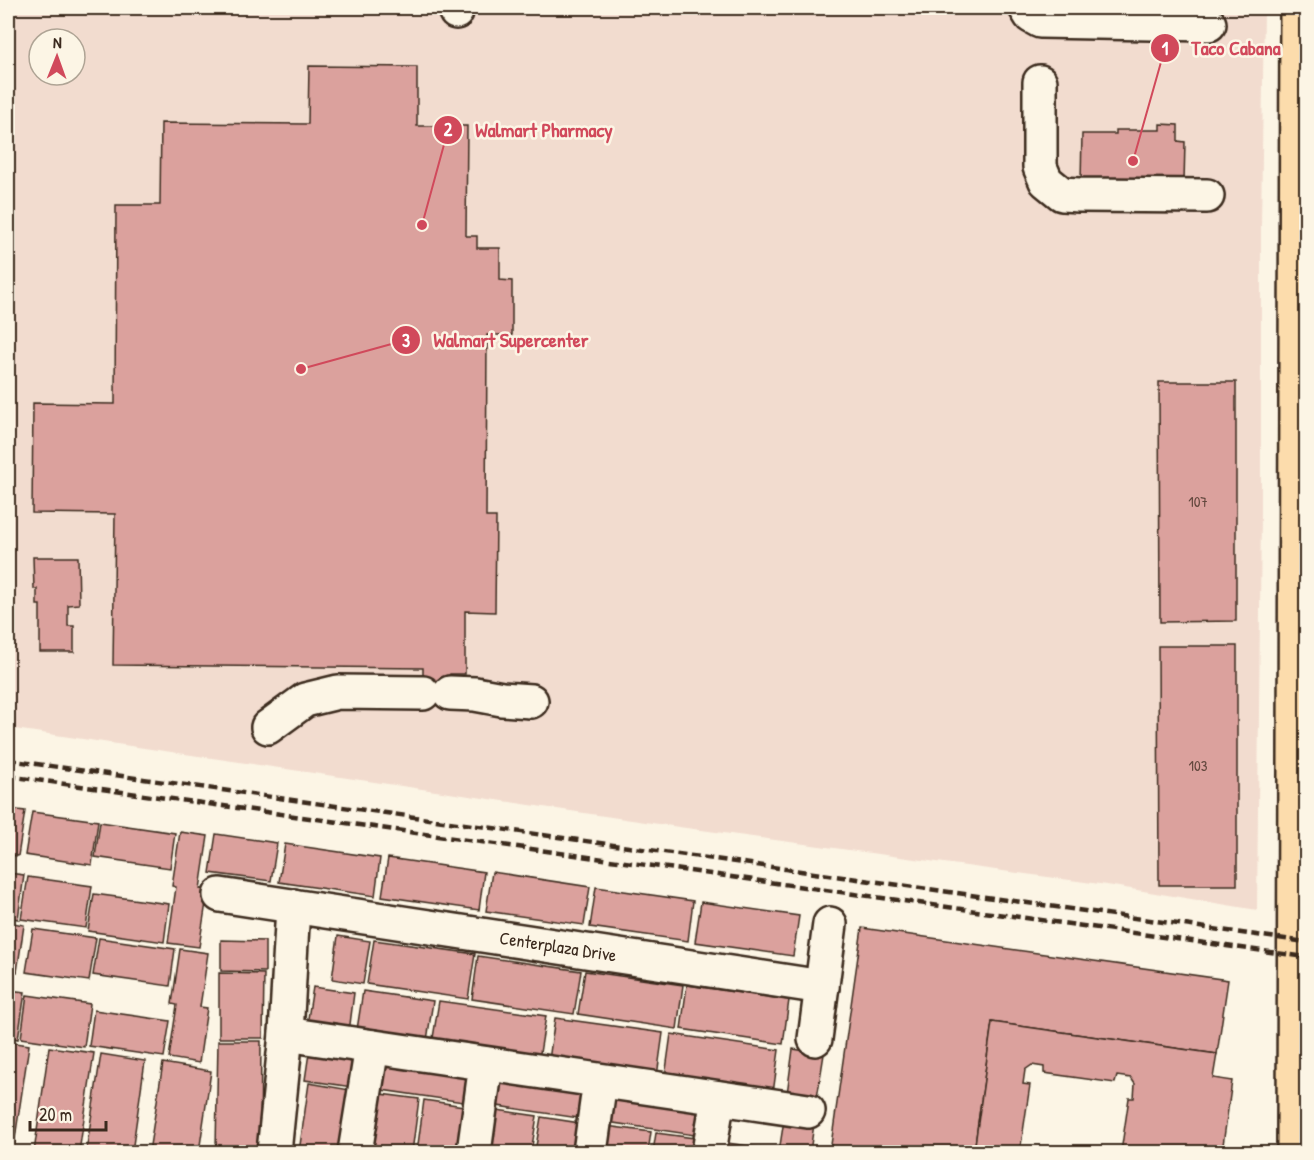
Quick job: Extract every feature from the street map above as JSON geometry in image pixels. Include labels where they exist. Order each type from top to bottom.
[{"type":"main road","points":[[1294,1152],[1301,307],[1297,8]]},
{"type":"street","points":[[1026,8],[1031,16],[1040,21],[1209,24]]},
{"type":"street","points":[[1040,82],[1040,167],[1046,181],[1062,194],[1207,196]]},
{"type":"street","points":[[268,727],[304,700],[338,693],[475,694],[531,701]]},
{"type":"street","name":"Centerplaza Drive","points":[[220,895],[822,987]]},
{"type":"street","points":[[274,1152],[286,1034],[293,906]]},
{"type":"street","points":[[815,1039],[830,924]]},
{"type":"street","points":[[286,1034],[808,1111]]},
{"type":"street","points":[[355,1152],[372,1047]]},
{"type":"street","points":[[474,1152],[486,1064]]},
{"type":"street","points":[[591,1152],[600,1081]]},
{"type":"street","points":[[710,1152],[718,1098]]},
{"type":"shaded area","points":[[8,8],[1264,8],[1257,910],[1107,885],[679,827],[8,728]]},
{"type":"building","points":[[309,66],[417,67],[417,126],[467,126],[466,236],[477,236],[477,248],[500,248],[500,280],[512,281],[512,335],[487,335],[486,517],[496,517],[495,612],[465,611],[465,674],[450,674],[450,703],[423,703],[423,668],[113,665],[115,514],[32,513],[33,403],[115,404],[116,205],[160,205],[161,123],[308,124]]},
{"type":"building","points":[[1160,124],[1178,125],[1178,141],[1185,142],[1184,182],[1081,181],[1082,134],[1116,134],[1116,130],[1160,130]]},
{"type":"building","points":[[1159,382],[1236,382],[1236,621],[1160,622]]},
{"type":"building","points":[[33,557],[78,557],[79,604],[68,605],[68,626],[74,626],[74,652],[40,652],[40,605],[37,605],[37,589],[34,589]]},
{"type":"building","points":[[1158,646],[1237,646],[1237,885],[1159,885]]},
{"type":"building","points":[[8,809],[25,811],[18,856],[8,855]]},
{"type":"building","points":[[32,812],[98,821],[92,865],[25,855]]},
{"type":"building","points":[[100,822],[175,833],[170,868],[95,857]]},
{"type":"building","points":[[180,832],[208,836],[200,889],[208,890],[199,947],[168,943],[176,887],[172,886]]},
{"type":"building","points":[[216,834],[277,843],[271,881],[210,873]]},
{"type":"building","points":[[285,844],[380,858],[375,896],[279,882]]},
{"type":"building","points":[[388,858],[484,872],[479,910],[382,896]]},
{"type":"building","points":[[492,872],[590,887],[584,925],[486,911]]},
{"type":"building","points":[[8,873],[24,875],[18,919],[8,917]]},
{"type":"building","points":[[28,877],[92,886],[86,928],[21,919]]},
{"type":"building","points":[[596,887],[693,901],[688,941],[590,927]]},
{"type":"building","points":[[94,894],[169,904],[164,942],[88,931]]},
{"type":"building","points":[[701,902],[799,916],[793,956],[695,942]]},
{"type":"building","points":[[8,922],[24,925],[17,972],[8,970]]},
{"type":"building","points":[[862,928],[1228,980],[1217,1054],[992,1022],[974,1152],[830,1152]]},
{"type":"building","points":[[33,929],[96,938],[89,981],[26,972]]},
{"type":"building","points":[[338,936],[370,941],[363,984],[332,979]]},
{"type":"building","points":[[99,938],[175,949],[170,986],[93,975]]},
{"type":"building","points":[[221,940],[265,941],[265,972],[221,971]]},
{"type":"building","points":[[374,940],[475,954],[468,999],[367,984]]},
{"type":"building","points":[[180,949],[208,953],[200,1007],[207,1008],[199,1063],[169,1058],[177,1005],[172,1004]]},
{"type":"building","points":[[478,956],[581,971],[574,1014],[472,999]]},
{"type":"building","points":[[585,971],[683,985],[677,1029],[578,1014]]},
{"type":"building","points":[[219,973],[264,974],[263,1038],[219,1038]]},
{"type":"building","points":[[687,985],[789,1000],[783,1044],[681,1029]]},
{"type":"building","points":[[313,987],[354,993],[349,1032],[307,1025]]},
{"type":"building","points":[[8,990],[25,992],[18,1039],[8,1037]]},
{"type":"building","points":[[363,991],[433,1001],[426,1047],[356,1036]]},
{"type":"building","points":[[27,995],[90,1004],[84,1047],[21,1038]]},
{"type":"building","points":[[439,1001],[546,1016],[539,1059],[432,1044]]},
{"type":"building","points":[[94,1010],[170,1021],[164,1057],[89,1046]]},
{"type":"building","points":[[555,1018],[663,1033],[657,1076],[549,1060]]},
{"type":"building","points":[[992,1022],[1217,1054],[1213,1078],[1232,1081],[1222,1152],[1121,1152],[1129,1098],[1134,1098],[1135,1084],[1131,1078],[1117,1076],[1115,1083],[1044,1073],[1044,1067],[1032,1065],[1025,1070],[1023,1084],[1030,1085],[1020,1152],[974,1152]]},
{"type":"building","points":[[671,1034],[779,1050],[773,1093],[665,1077]]},
{"type":"building","points":[[218,1041],[261,1041],[260,1148],[216,1148]]},
{"type":"building","points":[[8,1042],[29,1045],[13,1152],[8,1152]]},
{"type":"building","points":[[49,1047],[94,1053],[79,1152],[34,1152]]},
{"type":"building","points":[[793,1049],[824,1054],[817,1098],[787,1094]]},
{"type":"building","points":[[309,1053],[357,1060],[352,1087],[305,1080]]},
{"type":"building","points":[[101,1054],[145,1061],[132,1152],[86,1152]]},
{"type":"building","points":[[379,1062],[474,1076],[470,1103],[375,1089]]},
{"type":"building","points":[[163,1063],[211,1071],[199,1152],[149,1152]]},
{"type":"building","points":[[495,1079],[589,1093],[585,1119],[491,1105]]},
{"type":"building","points":[[309,1083],[356,1091],[347,1152],[299,1152]]},
{"type":"building","points":[[373,1093],[419,1099],[412,1152],[364,1152]]},
{"type":"building","points":[[611,1095],[705,1108],[701,1136],[607,1122]]},
{"type":"building","points":[[424,1100],[470,1107],[464,1152],[417,1152]]},
{"type":"building","points":[[490,1109],[537,1116],[531,1152],[484,1152]]},
{"type":"building","points":[[541,1117],[586,1124],[582,1152],[535,1152]]},
{"type":"building","points":[[784,1120],[814,1124],[810,1152],[779,1152]]},
{"type":"building","points":[[606,1126],[651,1132],[648,1152],[602,1152]]},
{"type":"building","points":[[656,1133],[702,1139],[700,1152],[653,1152]]},
{"type":"building","points":[[721,1142],[767,1149],[767,1152],[719,1152]]},
{"type":"railway","points":[[8,760],[1306,942]]},
{"type":"railway","points":[[8,776],[1306,957]]},
{"type":"place","name":"Taco Cabana","points":[[1133,161]]},
{"type":"place","name":"Walmart Pharmacy","points":[[422,225]]},
{"type":"place","name":"Walmart Supercenter","points":[[301,369]]}]
